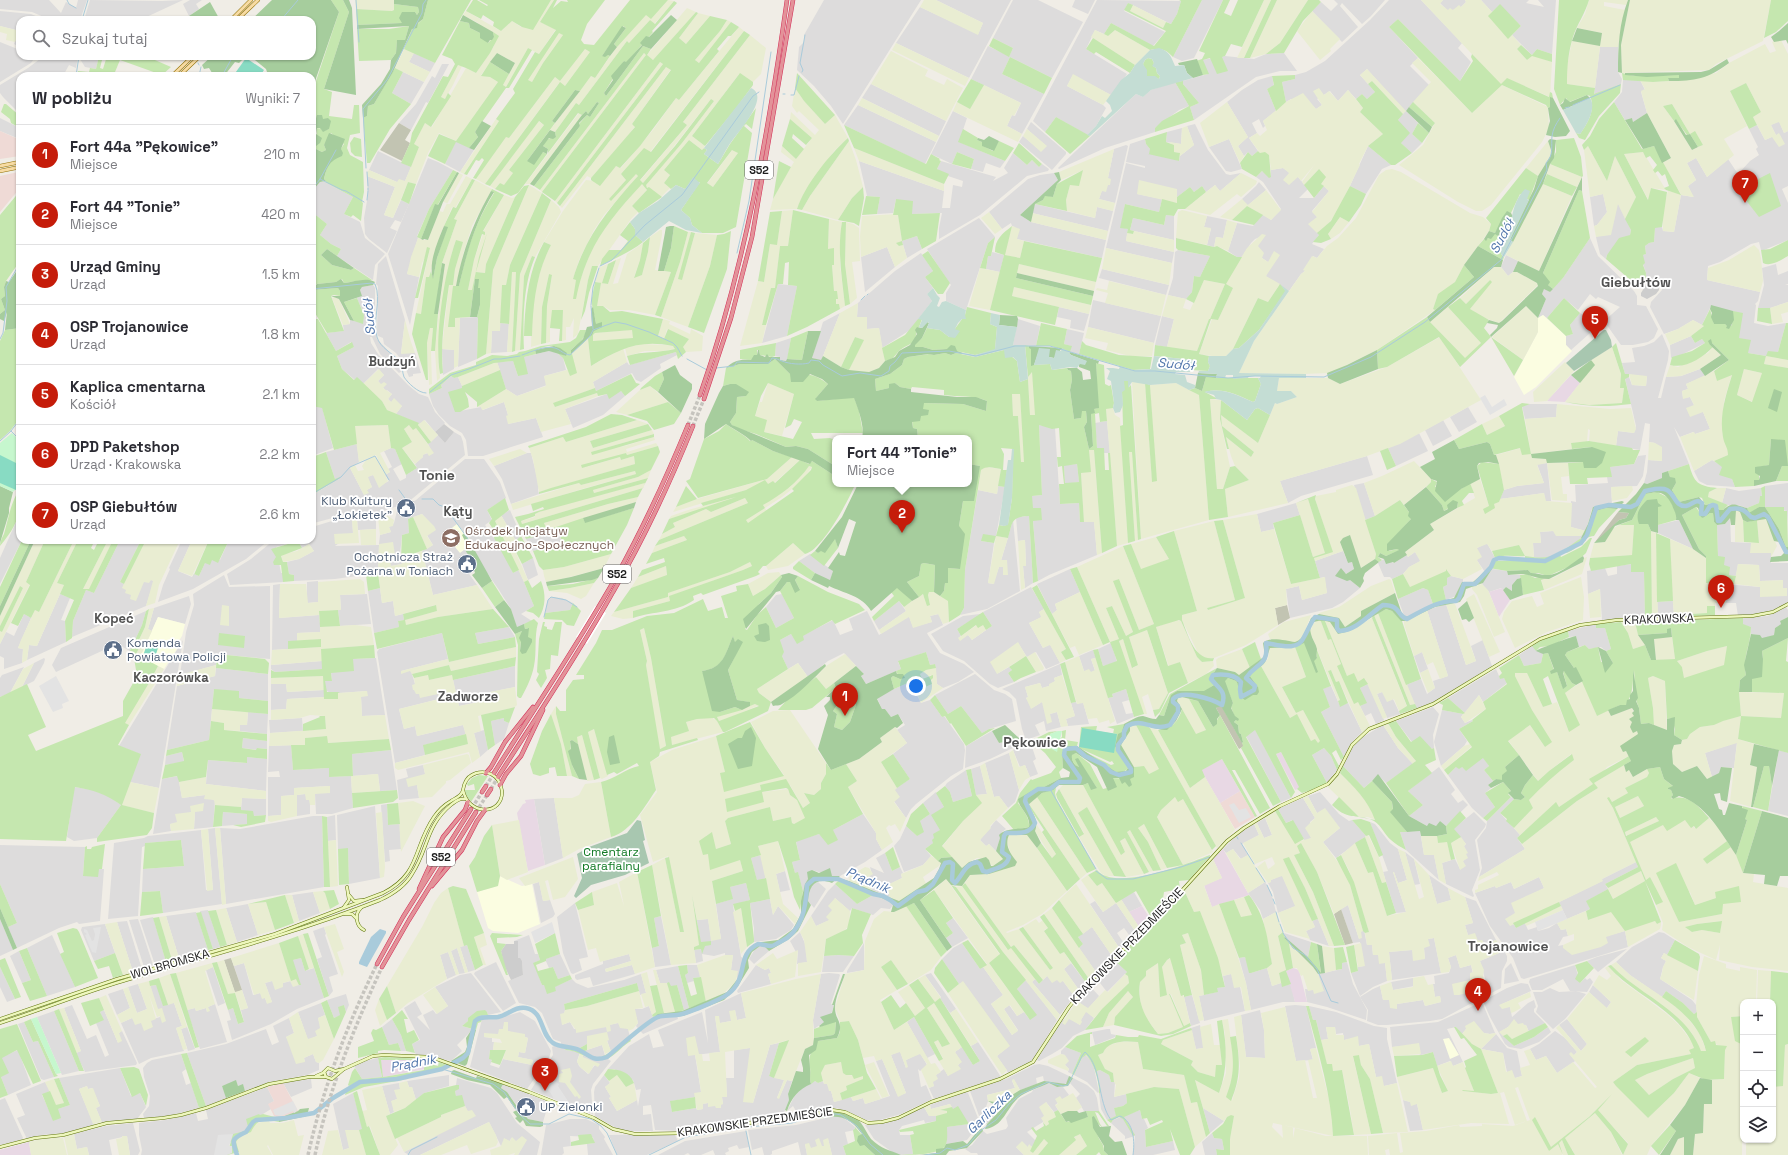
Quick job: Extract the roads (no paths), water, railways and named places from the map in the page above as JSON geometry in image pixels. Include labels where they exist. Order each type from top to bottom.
[{"type":"highway","name":"S52","points":[[700,395],[720,337],[752,208],[787,0]]},
{"type":"highway","name":"S52","points":[[704,399],[740,287],[757,216],[793,0]]},
{"type":"highway","name":"S52","points":[[494,773],[598,608],[652,508],[688,425]]},
{"type":"highway","name":"S52","points":[[498,777],[603,611],[646,532],[693,426]]},
{"type":"highway","points":[[500,785],[506,774],[524,751],[548,697]]},
{"type":"highway","points":[[486,772],[491,767],[511,734],[540,700]]},
{"type":"highway","points":[[482,792],[486,786]]},
{"type":"highway","points":[[487,795],[491,789]]},
{"type":"highway","points":[[411,905],[443,837],[465,810],[467,801]]},
{"type":"highway","name":"S52","points":[[377,964],[411,905],[471,809]]},
{"type":"highway","points":[[424,896],[462,850],[485,810]]},
{"type":"highway","name":"S52","points":[[382,967],[476,812]]},
{"type":"main road","points":[[235,16],[251,0]]},
{"type":"main road","points":[[241,16],[258,0]]},
{"type":"main road","points":[[176,72],[189,60]]},
{"type":"main road","points":[[183,72],[196,60]]},
{"type":"main road","points":[[0,166],[16,163]]},
{"type":"main road","points":[[0,171],[16,168]]},
{"type":"main road","name":"KRAKOWSKA","points":[[1554,633],[1582,624],[1598,622],[1752,616],[1773,612],[1788,604]]},
{"type":"main road","name":"KRAKOWSKIE PRZEDMIEŚCIE","points":[[344,1069],[364,1059],[380,1055],[426,1057],[447,1062],[594,1118],[613,1129],[635,1134],[692,1133],[769,1120],[798,1118],[833,1110],[846,1113],[866,1122],[877,1123],[898,1118],[931,1102],[1000,1079],[1033,1062],[1069,1007],[1092,979],[1146,930],[1232,836],[1283,804],[1320,789],[1328,784],[1337,774],[1351,746],[1368,730],[1436,703],[1540,639],[1554,633]]},
{"type":"main road","points":[[486,772],[496,778],[500,785],[502,793],[500,801],[492,808],[485,810],[475,808],[467,801],[463,790],[466,781],[470,776],[476,773],[486,772]]},
{"type":"main road","name":"WOLBROMSKA","points":[[0,1019],[117,979],[275,934],[388,891],[394,887],[410,870],[427,829],[435,816],[446,804],[462,794],[463,790]]},
{"type":"main road","name":"WOLBROMSKA","points":[[0,1023],[122,982],[252,945],[364,906],[390,895],[395,892],[414,872],[430,831],[437,819],[456,801],[462,799],[467,801]]},
{"type":"main road","points":[[341,910],[348,902],[349,895],[347,887]]},
{"type":"main road","points":[[349,895],[354,900],[367,900]]},
{"type":"main road","points":[[356,918],[358,911],[364,906]]},
{"type":"main road","points":[[336,916],[350,913],[356,918],[360,927],[364,930]]},
{"type":"main road","points":[[0,1147],[35,1138],[63,1135],[108,1123],[180,1115],[206,1108],[269,1084],[314,1076],[324,1072],[328,1068],[334,1070],[344,1069]]},
{"type":"main road","points":[[314,1076],[330,1079],[344,1069]]},
{"type":"main road","points":[[334,1070],[334,1076]]},
{"type":"main road","points":[[324,1072],[325,1077]]},
{"type":"waterway","points":[[67,0],[69,4],[76,8]]},
{"type":"waterway","points":[[83,16],[88,0]]},
{"type":"waterway","points":[[284,16],[298,0]]},
{"type":"waterway","points":[[356,0],[359,42]]},
{"type":"waterway","points":[[366,168],[363,109],[387,80],[422,13],[423,4],[426,0]]},
{"type":"waterway","points":[[802,72],[803,70],[800,63],[805,35]]},
{"type":"waterway","points":[[737,253],[749,201],[771,52]]},
{"type":"waterway","points":[[77,72],[78,60]]},
{"type":"waterway","points":[[224,72],[231,60]]},
{"type":"waterway","points":[[200,72],[201,67]]},
{"type":"waterway","points":[[791,95],[794,95],[799,76]]},
{"type":"waterway","name":"Sudół","points":[[1573,105],[1620,85]]},
{"type":"waterway","points":[[600,266],[612,260],[645,225],[682,195],[753,96],[759,92]]},
{"type":"waterway","name":"Sudół","points":[[1565,108],[1569,107]]},
{"type":"waterway","name":"Sudół","points":[[716,368],[734,366],[737,362],[769,363],[772,358],[795,364],[809,363],[811,360],[819,361],[842,376],[860,373],[881,376],[889,371],[890,366],[902,353],[949,351],[976,356],[1015,346],[1050,346],[1135,371],[1155,371],[1228,378],[1255,376],[1324,377],[1371,357],[1425,322],[1501,260],[1547,170],[1546,163],[1549,160],[1552,150],[1552,133],[1560,118]]},
{"type":"waterway","points":[[316,184],[336,150]]},
{"type":"waterway","points":[[367,172],[368,186]]},
{"type":"waterway","points":[[320,179],[346,191],[364,202]]},
{"type":"waterway","points":[[367,200],[368,191]]},
{"type":"waterway","points":[[591,305],[593,287],[599,268]]},
{"type":"waterway","points":[[0,339],[3,333],[7,301],[6,287],[16,270]]},
{"type":"waterway","name":"Sudół","points":[[316,289],[372,283],[375,284],[378,297],[376,324],[377,337],[381,344],[400,362],[404,377],[408,382],[417,390],[426,393]]},
{"type":"waterway","points":[[861,300],[865,296]]},
{"type":"waterway","points":[[591,306],[593,329]]},
{"type":"waterway","name":"Sudół","points":[[522,355],[547,347],[557,349],[570,355],[590,336],[593,330],[615,322],[649,332],[673,343],[682,356]]},
{"type":"waterway","name":"Sudół","points":[[430,392],[451,375],[494,359],[520,356]]},
{"type":"waterway","name":"Sudół","points":[[687,359],[707,370]]},
{"type":"waterway","name":"Sudół","points":[[0,441],[16,424]]},
{"type":"waterway","points":[[11,431],[16,436]]},
{"type":"waterway","points":[[316,492],[341,477],[350,467],[375,456],[389,480]]},
{"type":"waterway","name":"Prądnik","points":[[237,1155],[234,1146],[235,1138],[246,1132],[256,1120],[286,1118],[314,1113],[333,1098],[360,1082],[397,1079],[442,1069],[463,1058],[468,1053],[475,1021],[480,1018],[498,1017],[518,1008],[526,1008],[536,1013],[546,1034],[553,1043],[559,1046],[579,1050],[595,1059],[607,1057],[640,1029],[658,1017],[688,1012],[711,1003],[728,994],[739,981],[744,960],[751,949],[758,944],[773,946],[787,938],[798,926],[804,911],[807,885],[814,879],[838,879],[873,894],[883,896],[898,906],[917,892],[926,890],[933,884],[945,863],[950,862],[953,864],[952,880],[955,883],[969,865],[973,863],[977,862],[980,864],[983,871],[987,872],[1000,867],[1006,863],[1009,857],[1002,852],[1004,836],[1006,833],[1019,833],[1030,830],[1035,823],[1025,801],[1026,797],[1038,789],[1050,789],[1059,782],[1079,782],[1080,778],[1064,755],[1065,749],[1076,748],[1085,756],[1104,765],[1111,772],[1119,775],[1131,772],[1131,769],[1118,750],[1118,745],[1124,737],[1124,732],[1127,726],[1138,723],[1158,727],[1170,725],[1178,712],[1178,706],[1173,702],[1173,699],[1177,696],[1197,696],[1222,705],[1223,693],[1211,679],[1213,675],[1228,675],[1238,679],[1241,682],[1241,697],[1254,690],[1255,686],[1246,678],[1264,660],[1266,656],[1266,643],[1282,646],[1297,645],[1301,642],[1315,617],[1337,620],[1337,628],[1339,631],[1358,625],[1383,605],[1393,607],[1407,619],[1437,604],[1456,601],[1459,598],[1464,584],[1475,584],[1491,567],[1494,560],[1499,558],[1545,561],[1581,543],[1587,535],[1596,508],[1609,505],[1631,507],[1637,504],[1645,491],[1656,489],[1667,490],[1682,506],[1686,506],[1697,501],[1702,503],[1701,514],[1705,514],[1710,506],[1716,506],[1718,521],[1720,521],[1730,509],[1737,508],[1755,518],[1764,514],[1768,517],[1786,552],[1788,552]]},
{"type":"waterway","points":[[399,490],[407,501]]},
{"type":"waterway","points":[[422,499],[433,499],[439,505],[445,507],[471,543]]},
{"type":"waterway","points":[[544,617],[548,600],[551,597],[566,600],[577,607]]},
{"type":"waterway","points":[[1050,789],[1096,869]]},
{"type":"waterway","points":[[1219,851],[1227,843]]},
{"type":"waterway","points":[[1241,843],[1254,864]]},
{"type":"waterway","points":[[1096,871],[1107,879],[1133,879],[1181,867],[1210,857]]},
{"type":"waterway","points":[[1256,868],[1265,882]]},
{"type":"waterway","points":[[1267,885],[1272,896]]},
{"type":"waterway","points":[[1273,899],[1275,904]]},
{"type":"waterway","points":[[1276,912],[1279,922]]},
{"type":"waterway","points":[[1280,924],[1283,932]]},
{"type":"waterway","points":[[1283,933],[1293,948],[1305,955],[1317,969],[1331,1001],[1338,1003]]},
{"type":"waterway","name":"Garliczka","points":[[925,1155],[940,1153],[947,1148],[955,1150],[968,1145],[980,1131],[996,1120],[1009,1104],[1021,1094],[1048,1082],[1063,1086],[1068,1085],[1085,1052],[1094,1066],[1103,1103],[1111,1120],[1120,1116],[1125,1119],[1131,1128],[1134,1144],[1133,1155]]},
{"type":"waterway","name":"Garliczka","points":[[442,1069],[493,1084],[504,1092],[520,1115],[530,1124],[549,1124],[569,1114],[591,1119],[601,1126],[607,1133],[617,1155]]},
{"type":"waterway","name":"Garliczka","points":[[649,1155],[686,1137],[748,1127],[792,1123],[811,1117],[836,1114],[841,1115],[857,1126],[870,1144],[883,1155]]},
{"type":"waterway","points":[[746,1131],[751,1155]]},
{"type":"waterway","points":[[408,1155],[411,1150],[437,1137]]},
{"type":"tunnel","points":[[688,425],[700,395]]},
{"type":"tunnel","points":[[693,426],[704,399]]},
{"type":"tunnel","points":[[486,786],[494,773]]},
{"type":"tunnel","points":[[491,789],[498,777]]},
{"type":"tunnel","points":[[472,808],[482,792]]},
{"type":"tunnel","points":[[476,812],[487,795]]},
{"type":"tunnel","points":[[308,1155],[321,1105],[337,1057],[377,964]]},
{"type":"tunnel","points":[[315,1155],[327,1106],[343,1059],[382,967]]},
{"type":"place","name":"OSP Giebułtów","points":[[1745,203]]},
{"type":"place","name":"Kaplica cmentarna","points":[[1595,339]]},
{"type":"place","name":"Klub Kultury „Łokietek”","points":[[406,508]]},
{"type":"place","name":"Fort 44 \"Tonie\"","points":[[902,533]]},
{"type":"place","name":"Ośrodek Inicjatyw Edukacyjno-Społecznych","points":[[451,538]]},
{"type":"place","name":"Ochotnicza Straż Pożarna w Toniach","points":[[467,564]]},
{"type":"place","name":"DPD Paketshop","points":[[1721,608]]},
{"type":"place","name":"Komenda Powiatowa Policji","points":[[113,650]]},
{"type":"place","name":"Fort 44a \"Pękowice\"","points":[[845,716]]},
{"type":"place","name":"OSP Trojanowice","points":[[1478,1011]]},
{"type":"place","name":"Urząd Gminy","points":[[545,1091]]},
{"type":"place","name":"UP Zielonki","points":[[526,1107]]},
{"type":"district","name":"Giebułtów","points":[[1636,282]]},
{"type":"district","name":"Budzyń","points":[[392,361]]},
{"type":"district","name":"Tonie","points":[[437,475]]},
{"type":"district","name":"Kąty","points":[[458,511]]},
{"type":"district","name":"Kopeć","points":[[114,618]]},
{"type":"district","name":"Kaczorówka","points":[[171,677]]},
{"type":"district","name":"Zadworze","points":[[468,696]]},
{"type":"district","name":"Pękowice","points":[[1035,742]]},
{"type":"district","name":"Trojanowice","points":[[1508,946]]},
{"type":"park label","name":"Cmentarz parafialny","points":[[611,859]]}]
